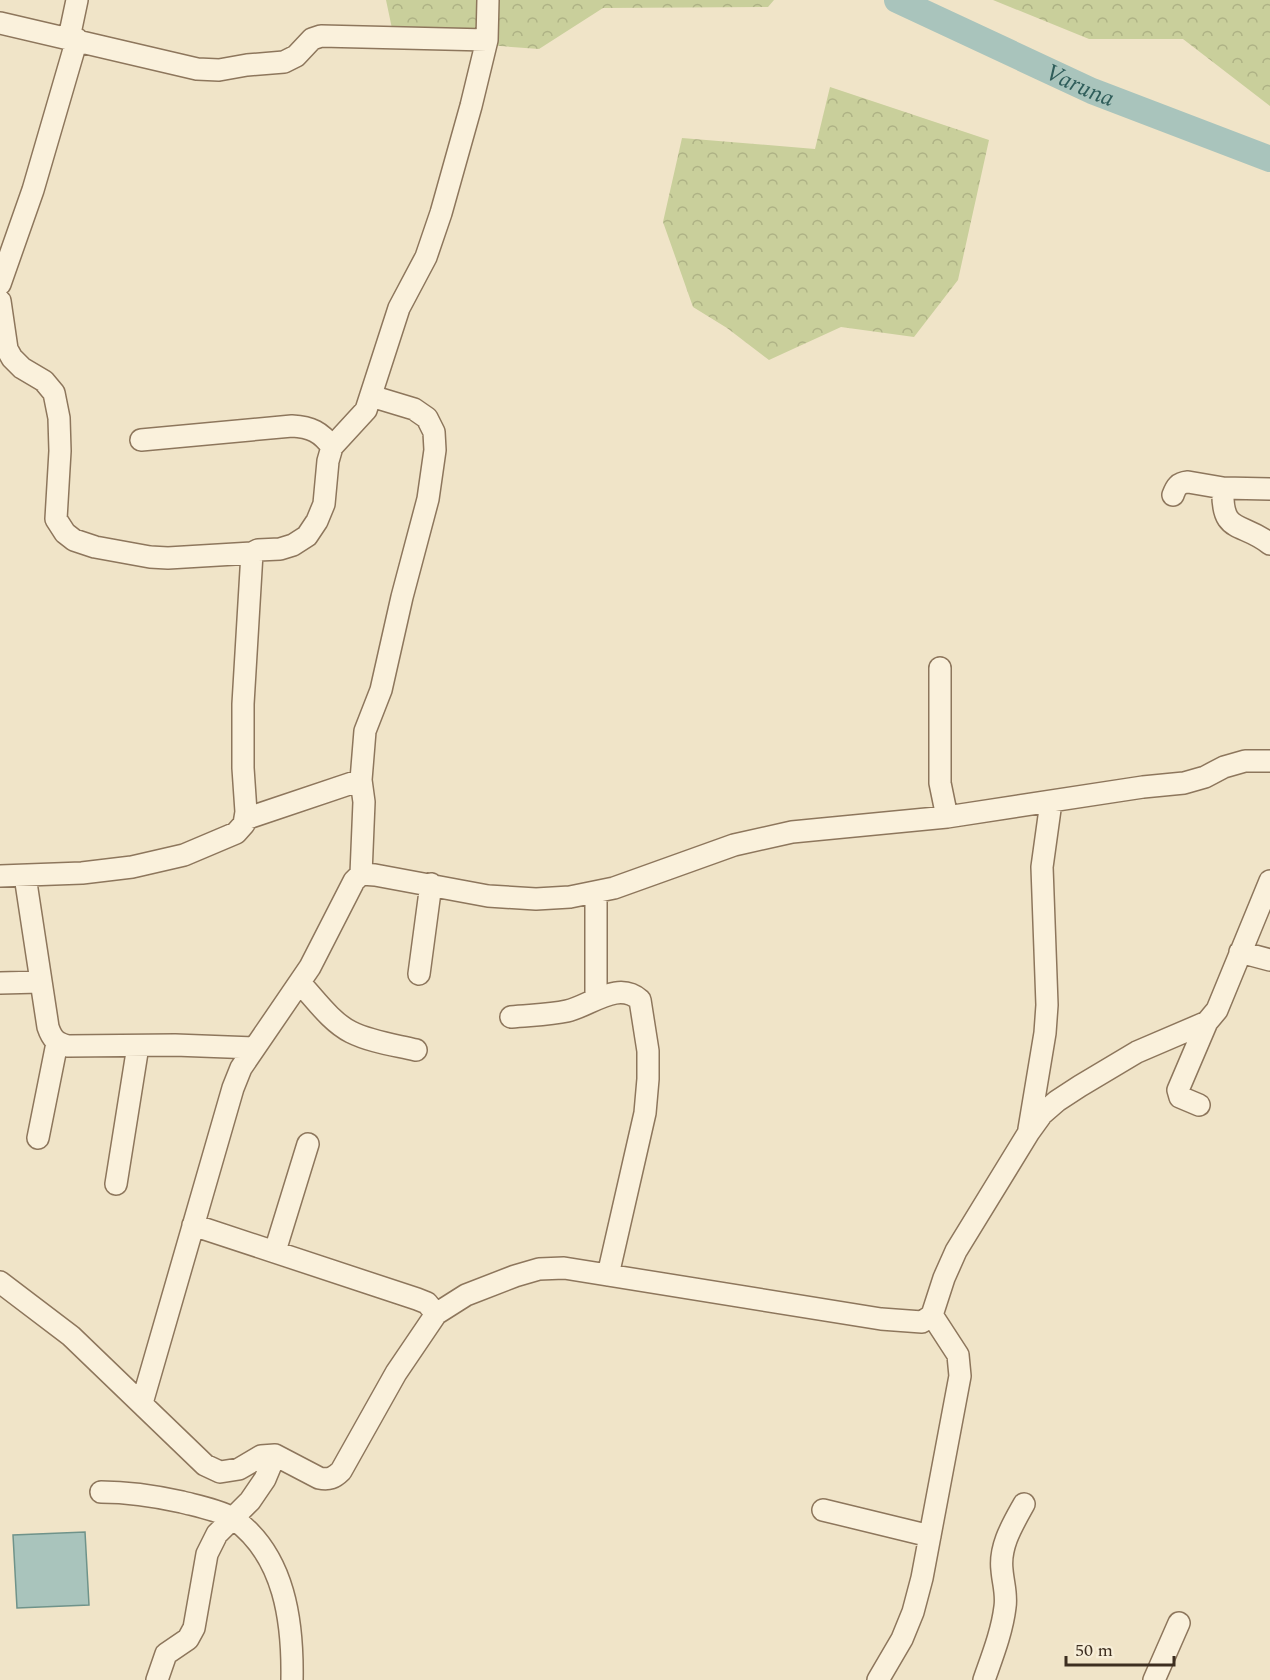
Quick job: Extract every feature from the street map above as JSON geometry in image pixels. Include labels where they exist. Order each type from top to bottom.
[{"type":"street","points":[[0,284],[33,190],[73,38],[77,0]]},
{"type":"street","points":[[0,301],[7,349],[12,358],[22,368],[44,381],[54,393],[59,418],[60,451],[56,519],[65,534],[74,540],[95,547],[168,558],[252,553],[293,545],[307,536],[317,521],[324,504],[328,461],[332,447],[366,410],[399,308],[426,257],[441,213],[487,40],[488,0]]},
{"type":"street","points":[[0,23],[73,38],[197,69],[219,70],[284,62],[296,56],[312,39],[321,36],[487,40]]},
{"type":"street","points":[[142,1402],[233,1088],[241,1068],[310,967],[354,881],[361,874],[364,802],[361,780],[366,731],[381,690],[402,597],[429,499],[435,450],[434,432],[428,418],[414,409],[370,396]]},
{"type":"street","points":[[141,440],[292,426],[306,427],[316,431],[323,435],[332,447]]},
{"type":"street","points":[[1173,495],[1177,486],[1182,482],[1223,488],[1270,489]]},
{"type":"street","points":[[1223,488],[1224,513],[1228,520],[1239,528],[1260,536],[1270,544]]},
{"type":"street","points":[[0,876],[82,873],[132,867],[184,855],[236,833],[244,824],[243,704],[252,553]]},
{"type":"street","points":[[939,668],[940,783],[947,817]]},
{"type":"street","points":[[361,874],[431,884],[488,896],[536,899],[570,897],[596,892],[734,845],[792,832],[947,817],[1143,787],[1184,783],[1245,761],[1270,761]]},
{"type":"street","points":[[245,819],[361,780]]},
{"type":"street","points":[[1029,1132],[1045,1033],[1047,1005],[1042,867],[1051,802]]},
{"type":"street","points":[[25,876],[48,1027],[57,1043],[68,1046],[254,1048]]},
{"type":"street","points":[[1199,1105],[1180,1097],[1178,1090],[1207,1022],[1216,1010],[1270,881]]},
{"type":"street","points":[[419,974],[431,884]]},
{"type":"street","points":[[596,892],[596,998]]},
{"type":"street","points":[[1240,952],[1270,960]]},
{"type":"street","points":[[0,983],[40,982]]},
{"type":"street","points":[[300,983],[351,1032],[373,1040],[416,1050]]},
{"type":"street","points":[[511,1017],[567,1011],[596,998],[627,992],[634,994],[640,1000],[648,1051],[645,1113],[608,1275]]},
{"type":"street","points":[[0,1282],[71,1336],[205,1465],[220,1472],[239,1469],[261,1456],[275,1455],[327,1480],[337,1476],[341,1471],[396,1373],[436,1314],[466,1295],[539,1269],[564,1268],[908,1322],[922,1322],[932,1315],[956,1251],[1042,1114],[1057,1101],[1137,1052],[1207,1022]]},
{"type":"street","points":[[38,1138],[57,1043]]},
{"type":"street","points":[[116,1184],[138,1046]]},
{"type":"street","points":[[274,1251],[308,1144]]},
{"type":"street","points":[[193,1225],[417,1299],[427,1303],[436,1314]]},
{"type":"street","points":[[878,1680],[902,1639],[913,1612],[922,1578],[960,1376],[960,1364],[954,1346],[932,1315]]},
{"type":"street","points":[[157,1680],[166,1654],[188,1639],[194,1628],[207,1554],[217,1534],[250,1501],[275,1455]]},
{"type":"street","points":[[101,1492],[146,1494],[201,1507],[233,1518],[259,1542],[284,1594],[291,1626],[292,1680]]},
{"type":"street","points":[[984,1680],[1005,1607],[1002,1552],[1008,1534],[1024,1504]]},
{"type":"street","points":[[823,1510],[930,1536]]},
{"type":"street","points":[[1160,1679],[1179,1623]]},
{"type":"green space","points":[[386,0],[774,0],[768,7],[603,8],[539,49],[394,38]]},
{"type":"green space","points":[[993,0],[1270,0],[1270,106],[1183,39],[1089,39]]},
{"type":"green space","points":[[830,87],[989,140],[958,280],[914,337],[841,327],[769,360],[727,328],[693,307],[663,222],[682,138],[815,149]]},
{"type":"water","points":[[85,1532],[89,1605],[17,1608],[13,1535]]},
{"type":"waterway","name":"Varuna","points":[[897,0],[1092,91],[1270,159]]}]
